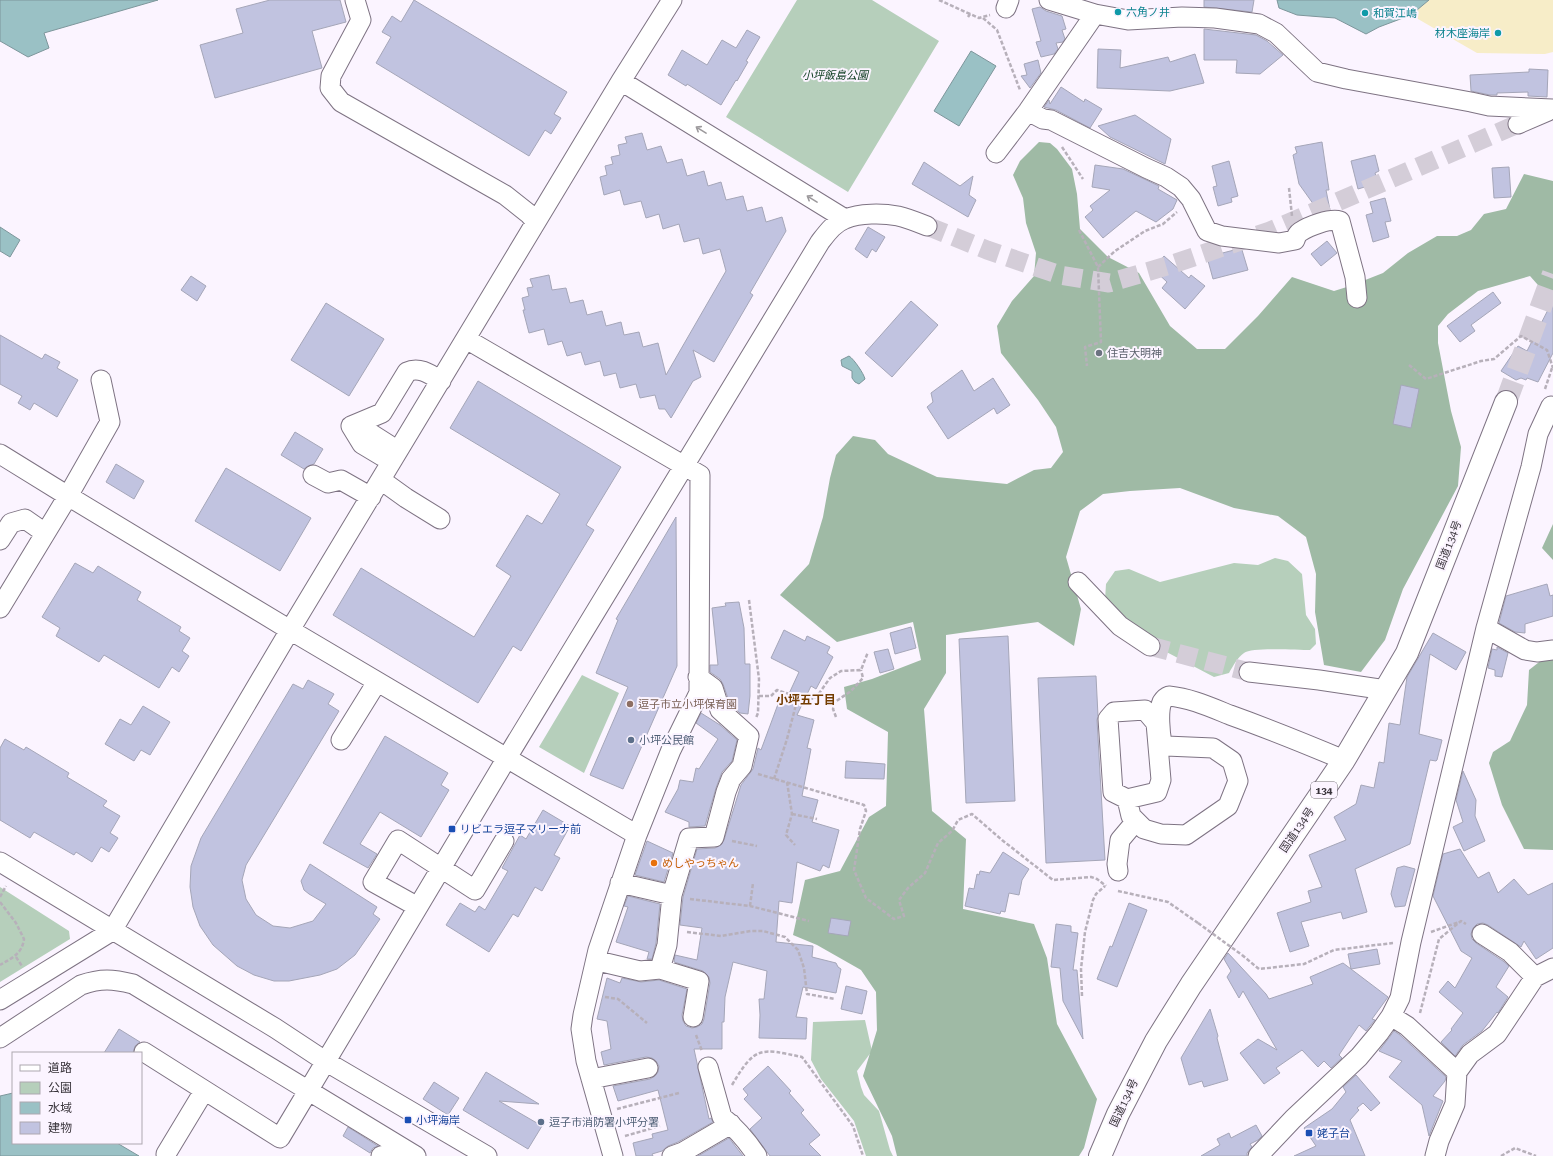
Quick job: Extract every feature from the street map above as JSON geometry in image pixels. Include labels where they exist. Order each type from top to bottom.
[{"type":"highway","name":"国道134号","points":[[1100,1156],[1118,1114],[1156,1041],[1191,985],[1344,760],[1407,653],[1506,402]]},
{"type":"street","points":[[355,0],[361,20],[331,76],[330,88],[341,102],[505,195],[529,214],[536,222]]},
{"type":"street","points":[[0,1000],[112,931],[370,497],[621,81],[672,0]]},
{"type":"street","points":[[1049,0],[1095,14],[1128,20],[1182,17],[1215,18],[1259,24],[1276,34],[1317,72],[1489,106],[1552,109]]},
{"type":"street","points":[[996,153],[1028,111],[1095,14]]},
{"type":"street","points":[[621,81],[845,219]]},
{"type":"street","points":[[1518,124],[1552,109]]},
{"type":"street","points":[[1028,111],[1043,119],[1051,120],[1166,177],[1181,187],[1191,199],[1207,231],[1222,236],[1279,243],[1295,240],[1299,233],[1316,225],[1334,219],[1340,221],[1354,277],[1357,298]]},
{"type":"street","points":[[144,1052],[280,1138],[507,758],[820,242],[832,228],[845,219],[872,215],[898,216],[927,226]]},
{"type":"street","points":[[466,340],[700,475],[698,692],[637,835],[620,883],[598,950],[587,994],[581,1029],[591,1079],[611,1148]]},
{"type":"street","points":[[386,450],[367,431],[351,426],[382,413],[407,372],[414,369],[423,371],[441,381]]},
{"type":"street","points":[[0,608],[68,496],[110,422],[101,380]]},
{"type":"street","points":[[1258,1156],[1293,1119],[1359,1057],[1391,1016],[1400,998],[1412,938],[1486,628],[1538,434],[1551,406]]},
{"type":"street","points":[[0,454],[290,630],[637,835]]},
{"type":"street","points":[[313,475],[328,483],[341,480],[370,497]]},
{"type":"street","points":[[381,480],[406,498],[440,519]]},
{"type":"street","points":[[0,540],[11,523],[25,519],[45,533]]},
{"type":"street","points":[[1078,582],[1120,626],[1150,646]]},
{"type":"street","points":[[1486,628],[1525,650],[1537,652],[1553,650]]},
{"type":"street","points":[[1249,672],[1386,690]]},
{"type":"street","points":[[660,969],[667,945],[672,895],[689,838],[714,837],[731,779],[742,766],[750,736],[720,710],[713,688],[698,677]]},
{"type":"street","points":[[341,740],[378,682]]},
{"type":"street","points":[[1127,799],[1131,816],[1144,829],[1161,834],[1186,835],[1228,806],[1238,781],[1232,762],[1213,748],[1172,747],[1166,746],[1162,743],[1161,708],[1164,699],[1169,696],[1178,697],[1204,705],[1285,735],[1344,760]]},
{"type":"street","points":[[1145,710],[1156,723],[1161,780],[1157,792],[1127,799],[1113,792],[1108,719],[1114,712],[1145,710]]},
{"type":"street","points":[[1118,871],[1117,864],[1120,840],[1136,821]]},
{"type":"street","points":[[418,907],[373,882],[398,840],[475,890],[504,841]]},
{"type":"street","points":[[0,862],[275,1028],[326,1061],[487,1156]]},
{"type":"street","points":[[620,883],[672,895]]},
{"type":"street","points":[[1482,934],[1510,952],[1535,978]]},
{"type":"street","points":[[602,962],[640,971],[660,969],[699,981],[693,1017]]},
{"type":"street","points":[[1435,1156],[1439,1141],[1455,1104],[1457,1072],[1470,1054],[1497,1034],[1535,978],[1553,968]]},
{"type":"street","points":[[0,1038],[82,985],[96,980],[119,980],[133,984],[410,1153]]},
{"type":"street","points":[[1391,1016],[1407,1026],[1457,1072]]},
{"type":"street","points":[[708,1067],[722,1117],[748,1142],[757,1156]]},
{"type":"street","points":[[591,1079],[648,1068]]},
{"type":"street","points":[[166,1154],[204,1090]]},
{"type":"street","points":[[672,1156],[684,1152],[731,1124]]},
{"type":"street","points":[[381,1156],[410,1153]]},
{"type":"path","points":[[939,0],[979,18],[983,18],[997,30],[1028,111]]},
{"type":"path","points":[[983,18],[1008,4]]},
{"type":"path","points":[[1098,267],[1115,251],[1145,231],[1164,224],[1191,199]]},
{"type":"path","points":[[1079,230],[1098,267],[1101,342],[1085,347],[1088,366]]},
{"type":"path","points":[[1409,365],[1426,379],[1481,361],[1494,359],[1520,336],[1547,350],[1553,368]]},
{"type":"path","points":[[749,600],[759,679],[758,713],[750,736]]},
{"type":"path","points":[[836,717],[833,709],[835,702],[851,691],[863,678],[861,670],[868,652]]},
{"type":"path","points":[[759,696],[771,696],[777,690],[798,698],[815,699],[830,678],[841,672],[861,670]]},
{"type":"path","points":[[774,779],[788,739],[798,698]]},
{"type":"path","points":[[742,766],[763,776],[864,805],[866,811],[860,829],[854,870],[866,898],[894,919],[904,916],[899,900],[908,888],[925,873],[938,844],[952,831],[958,820],[972,814],[1002,840],[1053,880],[1082,878],[1097,879],[1105,886],[1096,894],[1093,900],[1085,932],[1081,969],[1082,996]]},
{"type":"path","points":[[787,782],[792,814],[786,835],[796,845]]},
{"type":"path","points":[[792,814],[817,819]]},
{"type":"path","points":[[714,837],[757,846]]},
{"type":"path","points":[[750,906],[753,883]]},
{"type":"path","points":[[0,897],[8,884]]},
{"type":"path","points":[[1125,892],[1168,902],[1259,969],[1304,964],[1334,950],[1412,938],[1436,931],[1461,921]]},
{"type":"path","points":[[672,895],[704,901],[750,906],[809,921]]},
{"type":"path","points":[[0,902],[16,923],[24,939],[22,950],[16,957],[0,964]]},
{"type":"path","points":[[1461,921],[1482,934]]},
{"type":"path","points":[[1407,1026],[1421,1012],[1439,939],[1461,921]]},
{"type":"path","points":[[685,932],[722,936],[757,931],[786,937],[798,950],[804,968],[807,994],[836,999]]},
{"type":"path","points":[[587,994],[618,998],[647,1023]]},
{"type":"path","points":[[693,1017],[692,1024],[708,1067]]},
{"type":"path","points":[[734,1089],[732,1084],[750,1058],[762,1051],[778,1052],[802,1057],[853,1126],[863,1156]]},
{"type":"path","points":[[601,1113],[679,1093]]},
{"type":"path","points":[[611,1148],[660,1126]]},
{"type":"path","points":[[1501,1156],[1515,1148],[1536,1156]]},
{"type":"green space","name":"小坪飯島公園","points":[[797,0],[872,0],[939,41],[848,192],[726,117]]},
{"type":"green space","points":[[1039,142],[1050,143],[1057,149],[1072,169],[1077,194],[1080,229],[1108,257],[1139,273],[1170,326],[1197,349],[1225,349],[1258,316],[1292,277],[1334,291],[1383,273],[1408,253],[1437,236],[1457,236],[1471,230],[1484,214],[1506,209],[1524,174],[1553,181],[1553,302],[1530,276],[1478,291],[1448,314],[1438,326],[1438,343],[1451,411],[1461,447],[1458,486],[1403,589],[1385,640],[1361,672],[1324,665],[1315,612],[1316,574],[1306,537],[1278,516],[1234,508],[1180,488],[1103,494],[1080,511],[1066,557],[1081,609],[1074,646],[1038,622],[946,635],[946,673],[924,709],[932,811],[966,839],[963,909],[1034,924],[1047,958],[1057,1024],[1097,1099],[1084,1148],[1079,1156],[897,1156],[892,1136],[863,1076],[877,1030],[876,992],[861,970],[817,945],[793,935],[805,880],[840,871],[869,817],[886,806],[888,732],[847,709],[844,687],[872,679],[921,660],[913,622],[837,642],[780,595],[809,564],[823,517],[836,455],[853,436],[875,440],[888,454],[937,477],[1007,484],[1034,470],[1051,468],[1063,452],[1056,427],[1038,400],[1001,353],[997,326],[1012,301],[1034,276],[1036,253],[1026,223],[1023,198],[1013,175],[1020,161]]},
{"type":"green space","points":[[1553,524],[1553,560],[1542,548]]},
{"type":"green space","points":[[1275,558],[1288,561],[1302,574],[1306,615],[1315,629],[1316,644],[1310,650],[1265,649],[1249,651],[1239,657],[1229,673],[1214,677],[1157,647],[1105,600],[1106,584],[1115,571],[1129,569],[1160,582],[1234,563],[1258,565]]},
{"type":"green space","points":[[1553,657],[1553,850],[1524,849],[1502,805],[1489,763],[1493,752],[1510,741],[1527,705],[1529,670],[1543,659]]},
{"type":"green space","points":[[582,675],[619,693],[584,773],[539,747]]},
{"type":"green space","points":[[0,887],[69,931],[70,939],[0,982]]},
{"type":"green space","points":[[865,1020],[872,1051],[857,1071],[864,1095],[879,1111],[893,1156],[866,1156],[854,1121],[821,1079],[811,1060],[813,1022]]},
{"type":"sand","name":"材木座海岸","points":[[1429,0],[1553,0],[1553,52],[1545,54],[1477,53],[1411,15]]},
{"type":"water","points":[[0,0],[158,0],[44,33],[49,48],[28,57],[0,41]]},
{"type":"water","points":[[1277,0],[1429,0],[1411,15],[1379,27],[1366,34],[1335,18],[1297,15],[1279,8]]},
{"type":"water","points":[[971,51],[996,66],[959,126],[934,111]]},
{"type":"water","points":[[0,227],[20,240],[10,257],[0,251]]},
{"type":"water","points":[[849,356],[861,370],[865,379],[859,384],[852,378],[852,371],[842,366],[841,360]]},
{"type":"water","points":[[12,1093],[12,1144],[119,1144],[139,1156],[0,1156],[0,1096]]},
{"type":"building","points":[[270,0],[340,0],[346,22],[312,31],[322,68],[215,98],[200,45],[243,33],[236,9]]},
{"type":"building","points":[[414,0],[567,92],[554,114],[561,118],[551,134],[545,130],[529,156],[376,63],[391,37],[382,32],[392,16],[401,22]]},
{"type":"building","points":[[1204,0],[1254,0],[1252,12],[1204,7]]},
{"type":"building","points":[[1040,7],[1046,11],[1062,16],[1066,29],[1062,30],[1065,39],[1063,42],[1056,43],[1058,49],[1054,54],[1041,57],[1036,42],[1041,41],[1032,9]]},
{"type":"building","points":[[1204,29],[1256,35],[1267,41],[1283,55],[1260,74],[1236,73],[1237,60],[1204,60]]},
{"type":"building","points":[[747,30],[760,37],[746,61],[748,62],[721,105],[687,84],[686,86],[668,75],[682,50],[707,65],[722,40],[736,48]]},
{"type":"building","points":[[1098,49],[1121,50],[1120,68],[1168,57],[1170,62],[1195,54],[1204,83],[1170,91],[1097,88]]},
{"type":"building","points":[[1038,60],[1041,73],[1030,88],[1021,76],[1027,75],[1024,64]]},
{"type":"building","points":[[1529,69],[1548,70],[1547,97],[1528,96],[1528,92],[1497,93],[1497,95],[1490,95],[1471,91],[1470,75],[1529,72]]},
{"type":"building","points":[[1061,87],[1084,102],[1085,99],[1102,109],[1090,128],[1056,110],[1044,107],[1049,100],[1050,104]]},
{"type":"building","points":[[1135,115],[1171,139],[1165,164],[1110,137],[1098,126]]},
{"type":"building","points":[[642,133],[647,150],[661,146],[667,163],[682,159],[687,176],[704,171],[708,186],[721,182],[726,200],[743,196],[747,211],[762,207],[766,222],[782,217],[786,231],[750,293],[753,295],[714,362],[693,350],[701,377],[693,381],[671,418],[665,409],[659,409],[655,395],[640,398],[636,384],[620,388],[616,373],[604,376],[600,361],[585,365],[581,352],[567,356],[562,341],[548,345],[544,329],[529,333],[523,310],[525,310],[522,298],[529,296],[527,288],[533,287],[530,279],[549,275],[552,290],[566,288],[570,303],[583,300],[587,315],[602,311],[606,326],[621,322],[624,335],[639,332],[643,347],[658,343],[666,375],[726,271],[720,249],[703,254],[699,238],[684,242],[679,224],[663,229],[659,214],[646,218],[641,201],[624,205],[620,190],[604,195],[600,177],[607,175],[605,166],[613,164],[611,157],[620,155],[618,145],[627,143],[625,137]]},
{"type":"building","points":[[1322,142],[1329,190],[1326,190],[1330,210],[1319,212],[1299,184],[1293,155],[1297,153],[1295,147]]},
{"type":"building","points":[[1375,155],[1379,171],[1375,173],[1378,183],[1358,189],[1351,161]]},
{"type":"building","points":[[1229,161],[1238,196],[1231,198],[1232,202],[1218,206],[1213,187],[1217,186],[1212,166]]},
{"type":"building","points":[[924,162],[960,186],[973,176],[969,195],[976,200],[968,217],[912,184]]},
{"type":"building","points":[[1095,165],[1123,169],[1159,186],[1158,189],[1177,200],[1173,209],[1156,222],[1136,211],[1103,238],[1085,217],[1093,210],[1090,206],[1110,190],[1092,187]]},
{"type":"building","points":[[1509,167],[1511,197],[1494,198],[1492,168]]},
{"type":"building","points":[[1385,198],[1391,221],[1385,222],[1389,237],[1373,242],[1366,215],[1373,213],[1370,202]]},
{"type":"building","points":[[868,227],[885,237],[876,252],[872,249],[867,258],[855,249]]},
{"type":"building","points":[[1327,241],[1337,253],[1321,266],[1311,254]]},
{"type":"building","points":[[1238,249],[1242,250],[1248,270],[1213,279],[1207,257]]},
{"type":"building","points":[[1164,256],[1189,278],[1191,275],[1205,286],[1185,309],[1162,288],[1167,282],[1153,269]]},
{"type":"building","points":[[191,276],[206,286],[197,301],[181,290]]},
{"type":"building","points":[[1493,292],[1501,303],[1471,325],[1475,331],[1460,342],[1447,326]]},
{"type":"building","points":[[1553,300],[1553,353],[1538,382],[1527,378],[1526,380],[1521,378],[1516,380],[1501,371],[1518,346],[1527,351]]},
{"type":"building","points":[[911,301],[938,325],[892,377],[865,353]]},
{"type":"building","points":[[326,303],[384,339],[349,396],[291,360]]},
{"type":"building","points":[[0,335],[42,359],[45,354],[60,362],[57,368],[78,380],[57,417],[34,403],[30,410],[18,403],[22,396],[0,384]]},
{"type":"building","points":[[962,370],[974,391],[993,378],[1010,405],[997,414],[994,408],[948,439],[927,407],[933,402],[931,393]]},
{"type":"building","points":[[478,381],[621,467],[586,525],[594,530],[521,651],[513,646],[478,703],[333,615],[361,568],[474,637],[511,576],[496,566],[527,515],[542,524],[560,494],[450,428]]},
{"type":"building","points":[[1401,385],[1419,389],[1411,428],[1393,424]]},
{"type":"building","points":[[295,432],[323,449],[314,464],[304,469],[281,455]]},
{"type":"building","points":[[116,464],[144,481],[134,499],[106,482]]},
{"type":"building","points":[[226,468],[311,518],[280,571],[195,521]]},
{"type":"building","points":[[676,517],[677,666],[623,789],[590,775],[628,687],[596,673],[618,620],[616,619]]},
{"type":"building","points":[[75,563],[93,573],[98,566],[141,592],[137,600],[181,627],[179,631],[190,638],[182,651],[189,656],[179,672],[172,667],[159,688],[104,655],[99,662],[56,636],[60,628],[42,617]]},
{"type":"building","points":[[1547,584],[1550,596],[1553,595],[1553,616],[1525,624],[1525,633],[1515,632],[1499,623],[1506,596]]},
{"type":"building","points":[[739,602],[744,628],[745,664],[750,664],[750,696],[748,714],[740,713],[730,704],[720,679],[710,672],[710,665],[718,665],[712,608],[726,606],[725,603]]},
{"type":"building","points":[[911,627],[916,648],[895,654],[890,633]]},
{"type":"building","points":[[784,630],[805,641],[807,636],[830,647],[827,653],[833,657],[816,689],[811,686],[797,715],[814,720],[807,748],[811,749],[802,796],[818,800],[812,822],[839,830],[829,868],[823,865],[820,871],[797,862],[792,903],[779,901],[776,942],[813,946],[812,957],[836,963],[841,969],[836,993],[803,987],[796,1017],[807,1018],[806,1039],[759,1038],[759,999],[764,999],[767,971],[733,962],[725,997],[724,1022],[722,1022],[722,1049],[694,1049],[709,1119],[711,1118],[713,1122],[668,1146],[662,1151],[652,1154],[653,1156],[636,1156],[633,1143],[653,1138],[652,1134],[668,1130],[658,1090],[618,1101],[613,1086],[650,1079],[658,1072],[659,1066],[652,1058],[646,1057],[604,1065],[601,1052],[611,1049],[607,1021],[597,1019],[607,978],[620,983],[622,978],[641,982],[659,980],[687,989],[682,1015],[683,1021],[686,1026],[692,1028],[702,1024],[710,983],[709,977],[703,971],[674,962],[675,955],[697,960],[702,928],[680,925],[683,897],[697,849],[715,848],[721,845],[724,840],[741,785],[753,769],[758,748],[761,750],[781,696],[787,698],[799,672],[771,658]]},
{"type":"building","points":[[1433,633],[1466,652],[1456,670],[1430,654],[1419,734],[1442,740],[1437,760],[1430,760],[1410,844],[1355,869],[1367,912],[1343,919],[1341,912],[1301,922],[1309,946],[1290,952],[1277,913],[1311,902],[1308,891],[1322,887],[1309,855],[1346,840],[1334,817],[1356,804],[1361,785],[1374,788],[1379,762],[1384,763],[1389,723],[1400,725],[1407,677]]},
{"type":"building","points":[[1008,636],[1015,801],[966,803],[959,639]]},
{"type":"building","points":[[1497,647],[1508,653],[1502,677],[1495,676],[1495,670],[1488,668],[1492,649],[1497,650]]},
{"type":"building","points":[[888,649],[894,669],[880,673],[874,652]]},
{"type":"building","points":[[1096,676],[1105,860],[1046,863],[1038,678]]},
{"type":"building","points":[[308,680],[334,694],[328,704],[339,711],[246,865],[242,880],[246,899],[256,915],[273,926],[290,928],[313,921],[326,904],[304,890],[301,881],[310,864],[377,907],[373,914],[380,919],[355,955],[337,969],[320,975],[289,981],[274,981],[254,975],[237,966],[213,945],[200,926],[193,907],[190,887],[191,866],[201,838],[293,684],[303,689]]},
{"type":"building","points":[[143,706],[170,722],[150,755],[141,750],[134,761],[105,744],[120,719],[131,725]]},
{"type":"building","points":[[701,713],[720,725],[737,740],[732,761],[722,772],[716,788],[705,826],[689,827],[689,822],[665,812],[678,789],[680,780],[693,782],[696,768],[699,769],[718,739],[696,723]]},
{"type":"building","points":[[385,736],[448,773],[441,785],[449,790],[421,837],[380,812],[360,844],[377,854],[368,868],[323,843]]},
{"type":"building","points":[[5,739],[24,750],[26,747],[69,773],[67,777],[107,801],[103,806],[120,816],[110,833],[118,838],[109,852],[101,847],[92,862],[76,852],[74,855],[34,832],[30,838],[0,820],[0,748]]},
{"type":"building","points":[[846,761],[885,764],[884,779],[845,778]]},
{"type":"building","points":[[1463,771],[1476,800],[1475,816],[1485,841],[1464,851],[1453,827],[1463,822],[1456,800]]},
{"type":"building","points":[[543,810],[570,826],[554,855],[560,858],[542,891],[535,887],[518,917],[513,914],[489,952],[446,925],[460,903],[475,912],[479,906],[485,910],[508,871],[502,868],[520,835],[526,839]]},
{"type":"building","name":"めしやっちゃん","points":[[647,841],[673,853],[664,882],[635,875]]},
{"type":"building","points":[[1460,849],[1478,878],[1489,872],[1498,893],[1514,879],[1528,895],[1553,883],[1553,948],[1536,959],[1524,941],[1521,947],[1483,923],[1477,924],[1473,928],[1471,934],[1472,939],[1509,966],[1496,987],[1508,997],[1498,1013],[1497,1012],[1482,1031],[1463,1045],[1455,1056],[1441,1042],[1452,1030],[1451,1029],[1463,1013],[1439,992],[1448,981],[1455,988],[1472,958],[1461,951],[1433,896],[1443,854]]},
{"type":"building","points":[[1003,852],[1029,869],[1022,880],[1019,895],[1009,893],[1005,912],[1001,911],[1000,914],[965,906],[969,888],[974,889],[977,874],[979,875],[980,871],[990,873]]},
{"type":"building","points":[[1404,866],[1415,869],[1405,906],[1395,907],[1391,894],[1397,868]]},
{"type":"building","points":[[628,896],[660,904],[656,943],[652,959],[647,959],[649,952],[616,942],[628,907],[624,906]]},
{"type":"building","points":[[1129,903],[1147,910],[1117,987],[1097,979],[1110,946],[1112,947]]},
{"type":"building","points":[[831,918],[851,921],[848,936],[828,933]]},
{"type":"building","points":[[1056,924],[1071,926],[1071,932],[1078,933],[1073,970],[1077,970],[1083,1039],[1063,1001],[1060,968],[1051,967]]},
{"type":"building","points":[[1377,949],[1380,964],[1351,969],[1348,954]]},
{"type":"building","points":[[1228,953],[1269,999],[1313,984],[1310,977],[1343,963],[1388,997],[1372,1019],[1375,1020],[1366,1031],[1359,1025],[1339,1055],[1342,1058],[1331,1068],[1324,1061],[1318,1067],[1302,1050],[1276,1068],[1280,1073],[1264,1084],[1240,1053],[1258,1039],[1277,1050],[1243,991],[1239,998],[1227,977],[1231,971],[1224,959]]},
{"type":"building","points":[[846,986],[867,991],[862,1014],[841,1009]]},
{"type":"building","points":[[1210,1009],[1228,1080],[1204,1087],[1202,1081],[1189,1085],[1181,1058]]},
{"type":"building","points":[[119,1029],[140,1042],[135,1046],[133,1052],[105,1052]]},
{"type":"building","points":[[1394,1031],[1446,1077],[1445,1081],[1433,1096],[1443,1101],[1429,1136],[1422,1105],[1389,1077],[1402,1061],[1379,1051]]},
{"type":"building","points":[[768,1066],[791,1091],[789,1093],[804,1110],[801,1113],[820,1135],[809,1144],[821,1156],[770,1156],[750,1129],[762,1118],[744,1099],[748,1095],[743,1089]]},
{"type":"building","points":[[486,1072],[539,1104],[499,1101],[542,1126],[528,1149],[463,1110]]},
{"type":"building","points":[[1356,1075],[1380,1103],[1371,1111],[1363,1103],[1357,1108],[1359,1110],[1350,1120],[1365,1156],[1294,1156],[1316,1146],[1304,1128],[1332,1109],[1346,1092],[1343,1087]]},
{"type":"building","points":[[434,1082],[459,1098],[448,1115],[423,1099]]},
{"type":"building","points":[[1256,1125],[1262,1136],[1250,1144],[1252,1147],[1247,1153],[1247,1156],[1201,1156],[1220,1145],[1217,1139],[1229,1133],[1231,1138]]},
{"type":"building","points":[[348,1127],[378,1146],[373,1148],[370,1153],[343,1136]]},
{"type":"building","points":[[729,1138],[743,1156],[698,1156]]},
{"type":"tunnel","points":[[927,226],[987,250],[1060,275],[1109,283],[1170,265],[1270,231],[1518,124]]},
{"type":"tunnel","points":[[1506,402],[1553,274]]},
{"type":"tunnel","points":[[1150,646],[1249,672]]},
{"type":"place","name":"六角ノ井","points":[[1118,12]]},
{"type":"place","name":"和賀江嶋","points":[[1365,13]]},
{"type":"place","name":"材木座海岸","points":[[1498,33]]},
{"type":"place","name":"住吉大明神","points":[[1099,353]]},
{"type":"place","name":"逗子市立小坪保育園","points":[[630,704]]},
{"type":"place","name":"小坪公民館","points":[[631,740]]},
{"type":"place","name":"リビエラ逗子マリーナ前","points":[[452,829]]},
{"type":"place","name":"めしやっちゃん","points":[[654,863]]},
{"type":"place","name":"小坪海岸","points":[[408,1120]]},
{"type":"place","name":"逗子市消防署小坪分署","points":[[541,1122]]},
{"type":"place","name":"姥子台","points":[[1309,1133]]},
{"type":"district","name":"小坪五丁目","points":[[806,700]]}]
